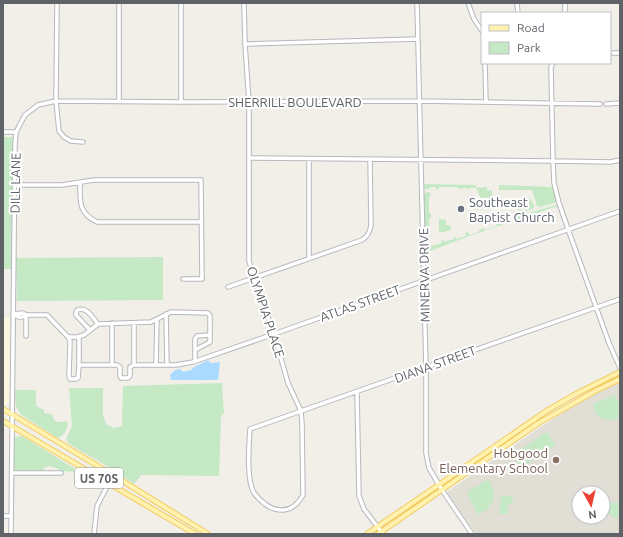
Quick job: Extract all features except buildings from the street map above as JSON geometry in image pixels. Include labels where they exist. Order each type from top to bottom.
[{"type":"main road","points":[[366,534],[548,410],[620,372]]},
{"type":"main road","points":[[381,533],[538,424],[590,393],[620,379]]},
{"type":"main road","name":"US 70S","points":[[3,410],[114,475],[208,534]]},
{"type":"main road","name":"US 70S","points":[[3,421],[195,534]]},
{"type":"street","points":[[57,3],[56,101],[59,131],[64,137],[71,141],[83,142]]},
{"type":"street","points":[[119,3],[119,101]]},
{"type":"street","points":[[181,3],[181,102]]},
{"type":"street","name":"OLYMPIA PLACE","points":[[244,3],[249,102],[249,261],[274,334],[288,383],[301,411],[303,495],[299,502],[292,508],[283,510]]},
{"type":"street","name":"MINERVA DRIVE","points":[[417,3],[422,160],[426,453],[429,468],[438,484],[472,534]]},
{"type":"street","points":[[468,3],[474,19],[481,30]]},
{"type":"street","points":[[245,44],[418,40]]},
{"type":"street","points":[[613,53],[620,53]]},
{"type":"street","points":[[485,64],[486,102]]},
{"type":"street","points":[[552,64],[554,183],[568,229],[609,343],[620,368]]},
{"type":"street","name":"SHERRILL BOULEVARD","points":[[15,144],[16,132],[24,115],[38,105],[56,101],[420,101],[600,104]]},
{"type":"street","points":[[606,104],[620,103]]},
{"type":"street","points":[[3,132],[16,132]]},
{"type":"street","name":"DILL LANE","points":[[11,534],[15,144]]},
{"type":"street","points":[[249,158],[610,162],[620,160]]},
{"type":"street","points":[[309,159],[309,258]]},
{"type":"street","points":[[228,287],[362,240],[368,236],[371,225],[370,159]]},
{"type":"street","points":[[14,185],[62,185],[94,180],[201,180],[202,279],[183,279]]},
{"type":"street","points":[[80,182],[80,200],[83,212],[97,222],[201,222]]},
{"type":"street","name":"ATLAS STREET","points":[[134,365],[186,364],[620,211]]},
{"type":"street","name":"DIANA STREET","points":[[283,510],[268,507],[254,492],[249,477],[250,429],[620,298]]},
{"type":"street","points":[[90,330],[76,315],[77,310],[83,308],[86,310],[98,324]]},
{"type":"street","points":[[68,337],[79,337],[84,335],[98,324],[151,322],[170,312],[208,313],[210,316],[210,342],[195,350]]},
{"type":"street","points":[[13,314],[18,318],[26,315],[47,315],[68,337],[70,341],[70,379],[78,378],[79,337]]},
{"type":"street","points":[[166,314],[167,365]]},
{"type":"street","points":[[26,315],[26,336]]},
{"type":"street","points":[[156,365],[157,319]]},
{"type":"street","points":[[112,323],[112,365]]},
{"type":"street","points":[[79,365],[117,365],[120,367],[121,378],[128,378],[130,376],[130,367],[134,365],[134,323]]},
{"type":"street","points":[[195,361],[195,339],[197,336],[210,335]]},
{"type":"street","points":[[357,392],[359,496],[364,508],[381,533]]},
{"type":"street","points":[[12,473],[61,473]]},
{"type":"street","points":[[94,534],[97,506],[114,475]]},
{"type":"street","points":[[3,516],[11,516]]},
{"type":"shaded area","points":[[3,318],[10,318],[9,403],[4,405],[3,404]]},
{"type":"shaded area","name":"Hobgood Elementary School","points":[[620,382],[620,534],[477,534],[474,531],[447,492],[539,428],[577,404]]},
{"type":"green space","points":[[3,137],[14,137],[11,269],[3,269]]},
{"type":"green space","points":[[423,184],[476,185],[476,188],[459,189],[458,187],[439,187],[439,189],[436,189],[436,187],[430,187],[430,189],[425,189]]},
{"type":"green space","points":[[499,185],[554,187],[557,202],[540,207],[537,206],[532,190],[499,190]]},
{"type":"green space","points":[[487,187],[487,191],[492,190],[492,198],[481,198],[476,188]]},
{"type":"green space","points":[[427,192],[430,193],[431,196],[429,197],[429,213],[431,213],[431,218],[429,218],[430,241],[427,242],[424,240],[424,194]]},
{"type":"green space","points":[[518,198],[530,198],[534,208],[533,209],[520,213],[518,209],[529,210],[529,202],[518,202]]},
{"type":"green space","points":[[556,205],[558,206],[472,235],[425,253],[427,245],[430,244],[431,246],[442,243],[441,240],[444,242],[454,239],[454,236],[456,239],[466,236],[465,233],[468,232],[469,235],[479,232],[479,230],[484,228],[485,230],[497,226],[496,223],[500,222],[501,225],[513,221],[512,218]]},
{"type":"green space","points":[[439,219],[446,220],[446,225],[451,226],[451,230],[439,233]]},
{"type":"green space","points":[[163,257],[163,300],[17,301],[16,258]]},
{"type":"green space","points":[[222,383],[224,413],[221,416],[219,476],[141,475],[134,484],[112,469],[69,444],[66,439],[72,426],[69,388],[103,388],[103,415],[106,424],[114,428],[122,426],[123,386]]},
{"type":"green space","points":[[15,390],[36,390],[36,406],[44,410],[44,413],[52,414],[54,420],[56,421],[68,422],[64,433],[58,438],[21,415],[16,406]]},
{"type":"green space","points":[[614,395],[620,406],[620,418],[606,420],[596,413],[593,404]]},
{"type":"green space","points":[[547,432],[556,445],[521,468],[512,455]]},
{"type":"green space","points":[[22,436],[80,472],[59,471],[60,470],[50,466],[46,467],[42,471],[15,471],[14,439],[15,437]]},
{"type":"green space","points":[[488,479],[493,490],[494,500],[489,508],[478,515],[468,492]]},
{"type":"green space","points":[[501,496],[513,496],[512,504],[508,503],[508,514],[499,514]]},
{"type":"green space","points":[[611,502],[620,503],[620,518],[611,517]]},
{"type":"water","points":[[208,360],[211,363],[220,362],[218,380],[171,380],[170,375],[175,370],[180,369],[183,372],[191,370]]},
{"type":"place","name":"Southeast Baptist Church","points":[[461,209]]},
{"type":"place","name":"Hobgood Elementary School","points":[[556,460]]}]
